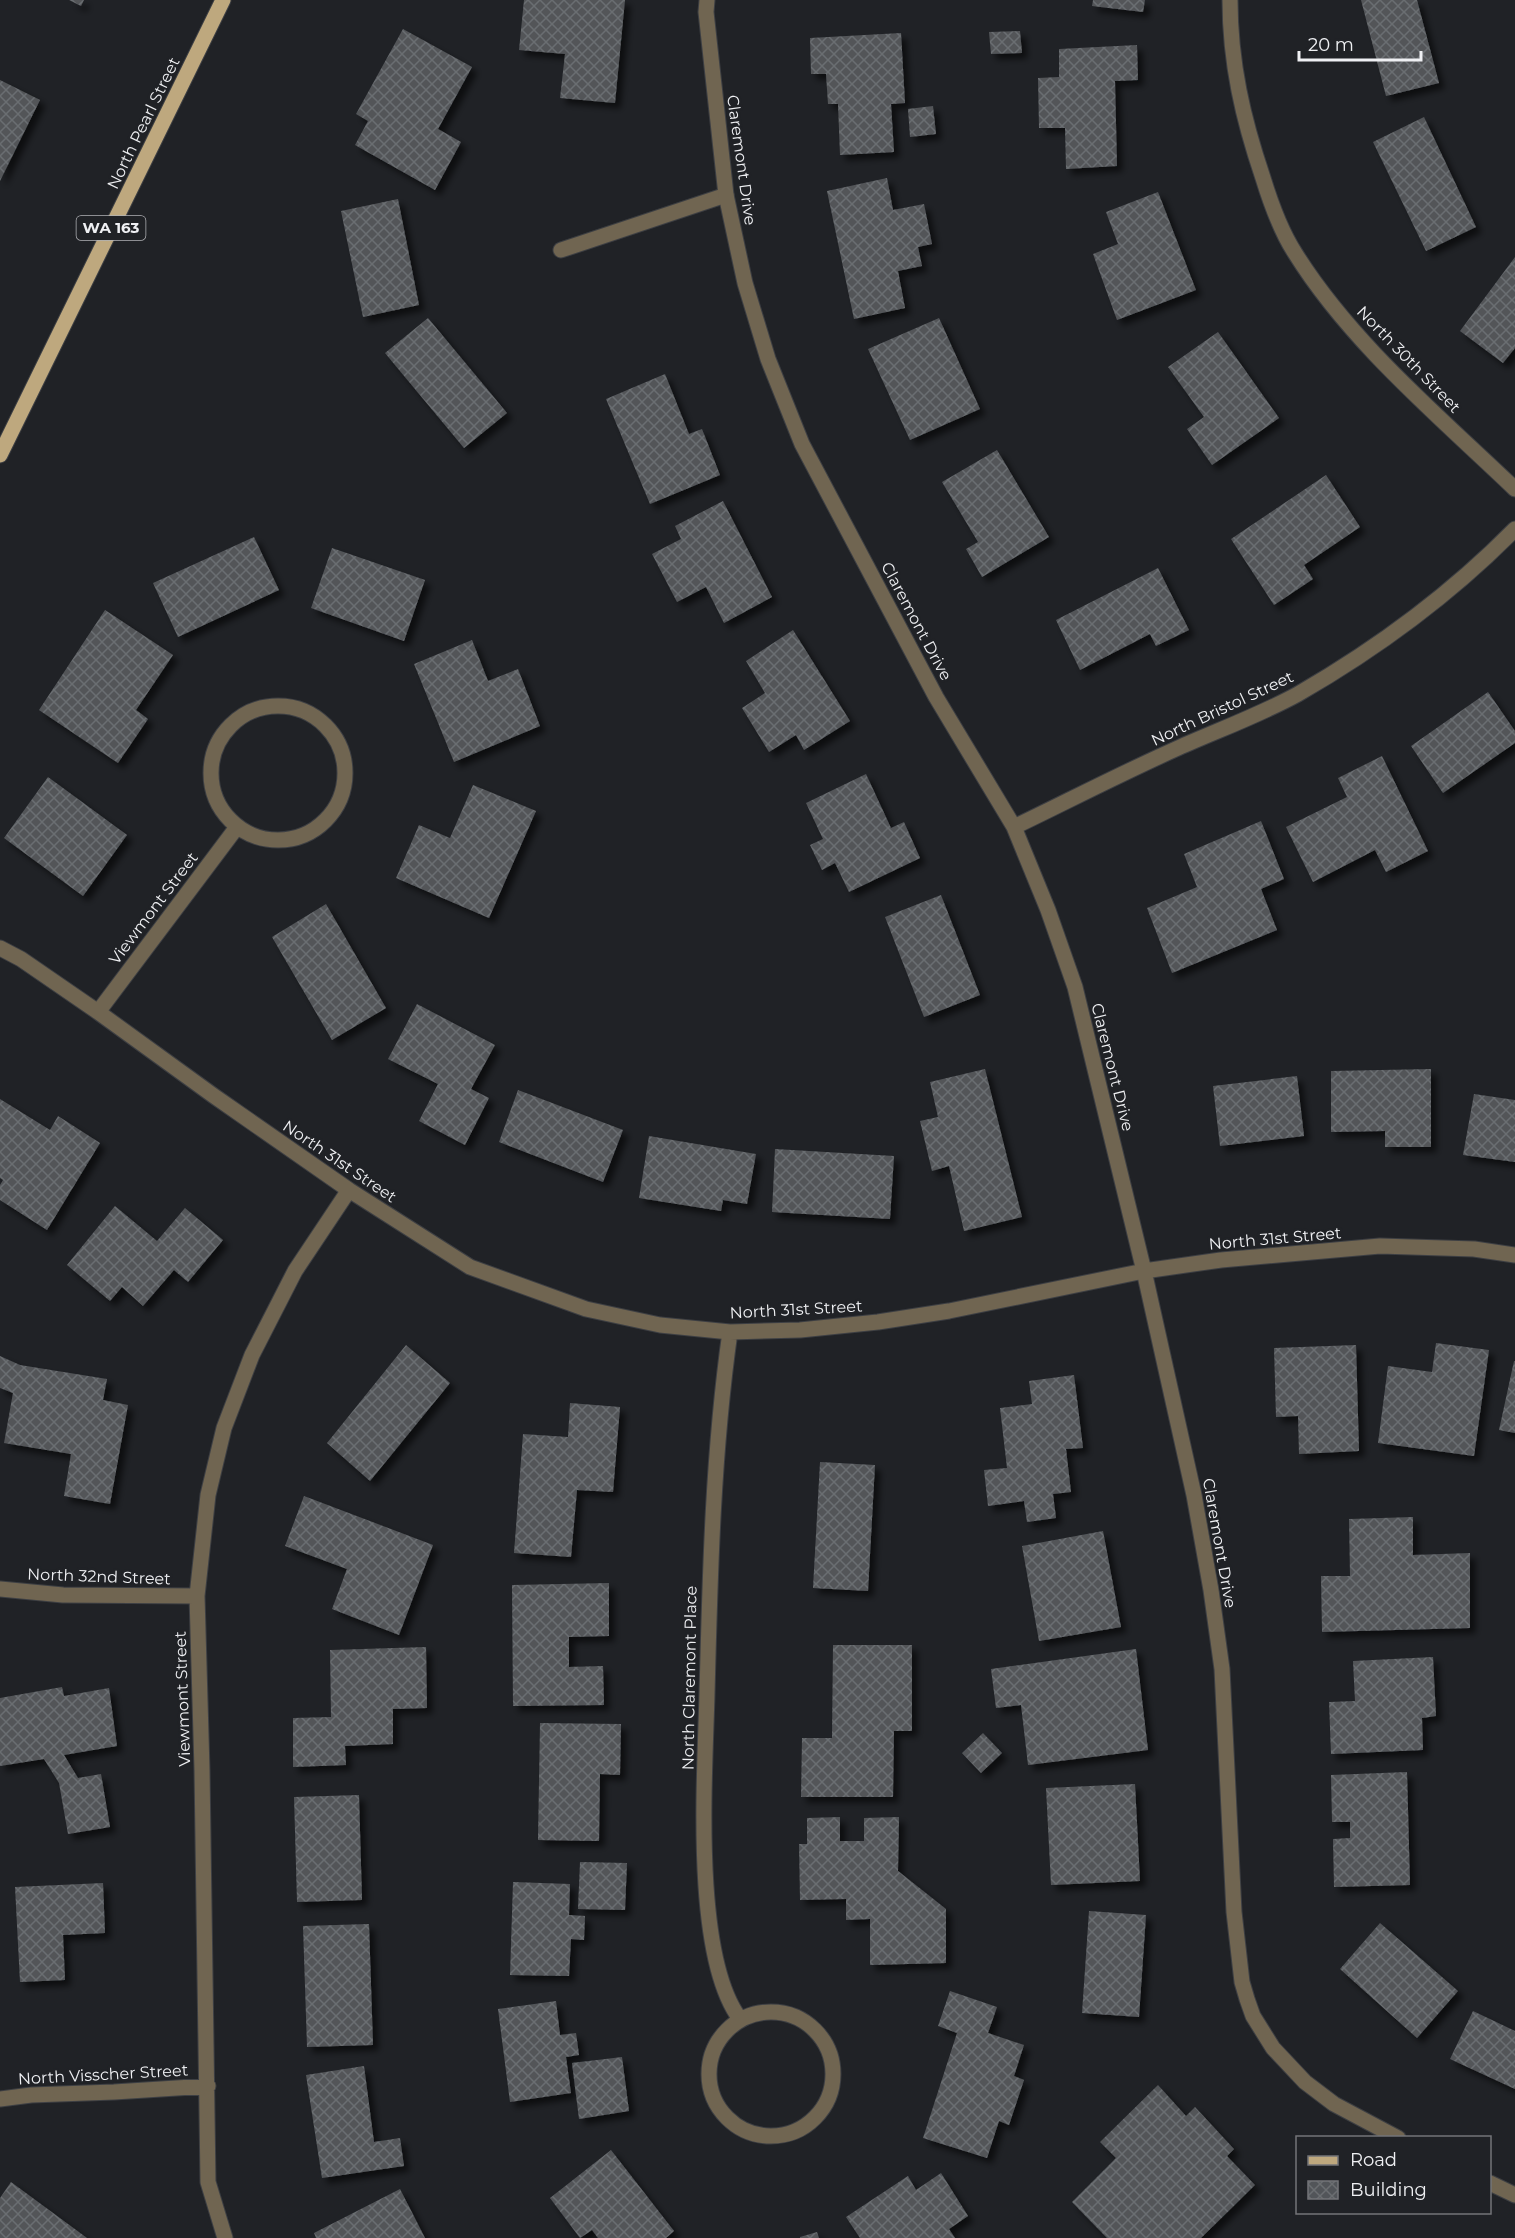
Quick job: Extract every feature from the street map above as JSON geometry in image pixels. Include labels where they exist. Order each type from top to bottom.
[{"type":"main road","name":"North Pearl Street","points":[[0,455],[223,0]]},
{"type":"street","name":"Claremont Drive","points":[[707,0],[706,12],[726,195],[745,283],[768,359],[802,444],[936,697],[1014,827],[1076,987],[1144,1271],[1194,1495],[1211,1590],[1222,1669],[1234,1912],[1245,1990],[1253,2016],[1273,2048],[1305,2082],[1334,2104],[1394,2136]]},
{"type":"street","name":"North 30th Street","points":[[1230,0],[1236,84],[1249,135],[1273,208],[1294,253],[1337,311],[1380,360],[1515,489]]},
{"type":"street","points":[[561,250],[726,195]]},
{"type":"street","name":"North Bristol Street","points":[[1014,827],[1297,694],[1425,609],[1479,566],[1515,529]]},
{"type":"street","points":[[279,706],[300,710],[318,720],[333,735],[342,754],[345,775],[341,796],[332,814],[316,828],[298,837],[277,841],[256,837],[237,827],[222,812],[214,793],[211,772],[214,752],[224,733],[239,718],[258,709],[279,706]]},
{"type":"street","name":"Viewmont Street","points":[[98,1012],[237,827]]},
{"type":"street","name":"North 31st Street","points":[[0,948],[21,959],[98,1012],[349,1190],[470,1267],[586,1309],[660,1325],[730,1332],[800,1330],[878,1322],[949,1311],[1144,1271],[1221,1260],[1380,1246],[1474,1249],[1515,1255]]},
{"type":"street","name":"Viewmont Street","points":[[225,2238],[208,2182],[208,2086],[197,1596],[208,1495],[224,1428],[252,1355],[290,1282],[349,1190]]},
{"type":"street","name":"North Claremont Place","points":[[730,1332],[721,1395],[712,1514],[705,1851],[713,1951],[720,1978],[732,2008],[740,2019]]},
{"type":"street","name":"North 32nd Street","points":[[0,1589],[63,1595],[197,1596]]},
{"type":"street","points":[[778,2012],[797,2017],[814,2029],[826,2044],[833,2072],[828,2101],[816,2117],[801,2129],[782,2136],[763,2136],[744,2131],[727,2120],[716,2104],[709,2086],[708,2066],[714,2047],[724,2031],[740,2019],[759,2013],[778,2012]]},
{"type":"street","name":"North Visscher Street","points":[[0,2099],[31,2095],[208,2086]]},
{"type":"street","points":[[1491,2184],[1515,2196]]},
{"type":"building","points":[[69,0],[84,0],[81,6]]},
{"type":"building","points":[[524,0],[625,0],[615,103],[560,98],[565,54],[519,50]]},
{"type":"building","points":[[1093,0],[1145,0],[1143,12],[1092,6]]},
{"type":"building","points":[[1361,0],[1417,0],[1439,83],[1386,96]]},
{"type":"building","points":[[403,29],[472,67],[438,129],[461,142],[435,190],[355,145],[368,121],[356,114]]},
{"type":"building","points":[[1020,31],[1022,53],[991,54],[989,32]]},
{"type":"building","points":[[901,33],[905,103],[891,104],[894,152],[840,155],[838,104],[828,104],[826,74],[811,74],[810,38]]},
{"type":"building","points":[[1137,45],[1138,80],[1115,81],[1117,166],[1066,169],[1065,128],[1039,128],[1038,78],[1059,77],[1059,49]]},
{"type":"building","points":[[0,80],[40,100],[0,181]]},
{"type":"building","points":[[933,106],[936,134],[910,137],[908,109]]},
{"type":"building","points":[[1424,117],[1476,227],[1426,251],[1373,142]]},
{"type":"building","points":[[887,178],[893,210],[924,204],[932,244],[918,247],[922,266],[898,271],[905,308],[854,319],[827,191]]},
{"type":"building","points":[[1158,192],[1196,290],[1117,320],[1093,254],[1118,244],[1106,212]]},
{"type":"building","points":[[398,199],[419,305],[363,317],[341,211]]},
{"type":"building","points":[[1515,257],[1515,348],[1503,363],[1460,331]]},
{"type":"building","points":[[428,318],[507,413],[464,448],[385,353]]},
{"type":"building","points":[[939,318],[980,409],[910,440],[868,349]]},
{"type":"building","points":[[1218,332],[1279,418],[1212,465],[1187,429],[1204,417],[1168,367]]},
{"type":"building","points":[[665,374],[689,434],[702,429],[720,475],[650,504],[606,399]]},
{"type":"building","points":[[997,450],[1049,537],[982,577],[966,549],[978,542],[942,482]]},
{"type":"building","points":[[1326,475],[1360,527],[1304,565],[1313,579],[1274,605],[1231,539]]},
{"type":"building","points":[[723,501],[772,597],[724,623],[706,587],[677,602],[652,554],[681,539],[675,526]]},
{"type":"building","points":[[254,537],[279,590],[178,637],[153,583]]},
{"type":"building","points":[[332,548],[425,580],[404,641],[311,608]]},
{"type":"building","points":[[1158,568],[1189,630],[1156,646],[1150,634],[1080,670],[1056,620]]},
{"type":"building","points":[[105,610],[173,655],[136,710],[148,719],[118,763],[39,710]]},
{"type":"building","points":[[793,630],[850,721],[804,750],[796,735],[769,752],[742,708],[765,693],[746,661]]},
{"type":"building","points":[[472,640],[488,681],[518,669],[540,726],[454,762],[414,664]]},
{"type":"building","points":[[1488,692],[1515,731],[1515,743],[1443,793],[1411,746]]},
{"type":"building","points":[[1382,756],[1428,851],[1386,872],[1375,850],[1313,882],[1286,827],[1347,797],[1338,778]]},
{"type":"building","points":[[866,774],[891,828],[904,822],[920,858],[849,892],[835,863],[822,870],[810,845],[823,839],[806,803]]},
{"type":"building","points":[[48,777],[127,835],[83,896],[4,838]]},
{"type":"building","points":[[473,785],[536,811],[489,918],[396,878],[419,825],[450,838]]},
{"type":"building","points":[[1261,821],[1284,879],[1261,889],[1277,930],[1172,973],[1147,908],[1197,887],[1184,854]]},
{"type":"building","points":[[941,895],[980,995],[924,1017],[885,917]]},
{"type":"building","points":[[326,904],[386,1008],[332,1040],[272,937]]},
{"type":"building","points":[[417,1004],[495,1045],[471,1089],[489,1098],[465,1145],[419,1121],[438,1084],[388,1059]]},
{"type":"building","points":[[985,1069],[1022,1217],[964,1231],[949,1166],[932,1171],[920,1121],[938,1117],[930,1082]]},
{"type":"building","points":[[1431,1069],[1431,1147],[1385,1147],[1385,1131],[1331,1132],[1331,1071]]},
{"type":"building","points":[[1297,1076],[1304,1136],[1220,1146],[1213,1086]]},
{"type":"building","points":[[518,1090],[623,1130],[603,1182],[499,1142]]},
{"type":"building","points":[[1474,1094],[1515,1100],[1515,1162],[1463,1155]]},
{"type":"building","points":[[0,1099],[50,1130],[58,1116],[100,1143],[47,1230],[0,1200],[0,1185],[3,1180],[0,1178]]},
{"type":"building","points":[[649,1136],[756,1154],[747,1204],[723,1200],[721,1211],[639,1198]]},
{"type":"building","points":[[775,1149],[894,1156],[890,1219],[772,1212]]},
{"type":"building","points":[[115,1206],[157,1241],[185,1208],[223,1240],[188,1282],[174,1270],[143,1306],[122,1287],[110,1301],[67,1265]]},
{"type":"building","points":[[1436,1343],[1489,1350],[1474,1456],[1378,1443],[1388,1366],[1432,1372]]},
{"type":"building","points":[[406,1345],[450,1383],[370,1481],[327,1443]]},
{"type":"building","points":[[1356,1345],[1359,1451],[1299,1454],[1298,1416],[1276,1417],[1274,1348]]},
{"type":"building","points":[[0,1356],[20,1365],[107,1379],[103,1400],[128,1405],[110,1504],[64,1496],[71,1454],[4,1443],[13,1393],[0,1388]]},
{"type":"building","points":[[1515,1361],[1515,1433],[1499,1430]]},
{"type":"building","points":[[1074,1375],[1083,1448],[1066,1449],[1071,1492],[1053,1494],[1056,1518],[1027,1522],[1024,1501],[988,1506],[984,1470],[1007,1468],[1000,1408],[1032,1404],[1029,1381]]},
{"type":"building","points":[[570,1403],[620,1407],[613,1492],[577,1490],[571,1557],[514,1553],[523,1434],[568,1437]]},
{"type":"building","points":[[820,1462],[875,1465],[868,1591],[813,1588]]},
{"type":"building","points":[[304,1496],[433,1545],[399,1635],[332,1609],[347,1569],[285,1546]]},
{"type":"building","points":[[1413,1517],[1413,1555],[1470,1553],[1470,1628],[1322,1632],[1321,1576],[1350,1576],[1349,1519]]},
{"type":"building","points":[[1103,1531],[1121,1627],[1039,1641],[1022,1546]]},
{"type":"building","points":[[609,1583],[609,1636],[569,1637],[569,1667],[603,1666],[604,1705],[513,1706],[512,1585]]},
{"type":"building","points":[[833,1645],[912,1645],[912,1731],[894,1731],[893,1797],[801,1797],[802,1738],[832,1738]]},
{"type":"building","points":[[426,1647],[427,1708],[393,1709],[393,1744],[345,1746],[346,1765],[293,1767],[293,1718],[331,1717],[330,1650]]},
{"type":"building","points":[[1136,1649],[1148,1750],[1028,1765],[1021,1705],[996,1708],[991,1669]]},
{"type":"building","points":[[1433,1657],[1436,1716],[1422,1718],[1423,1750],[1331,1754],[1329,1702],[1355,1701],[1353,1661]]},
{"type":"building","points":[[62,1687],[64,1696],[109,1688],[117,1746],[64,1755],[78,1778],[101,1774],[110,1827],[68,1834],[59,1783],[44,1759],[0,1766],[0,1698]]},
{"type":"building","points":[[540,1723],[621,1724],[620,1775],[600,1774],[599,1841],[538,1840]]},
{"type":"building","points":[[983,1733],[1002,1753],[981,1773],[962,1753]]},
{"type":"building","points":[[1407,1772],[1410,1885],[1334,1887],[1333,1839],[1350,1838],[1350,1822],[1332,1822],[1331,1775]]},
{"type":"building","points":[[1135,1784],[1140,1881],[1051,1885],[1046,1788]]},
{"type":"building","points":[[359,1795],[362,1900],[297,1902],[294,1797]]},
{"type":"building","points":[[840,1817],[840,1841],[864,1841],[864,1818],[899,1817],[898,1871],[946,1909],[946,1963],[870,1965],[870,1919],[846,1920],[846,1899],[800,1900],[799,1844],[807,1844],[807,1818]]},
{"type":"building","points":[[580,1862],[627,1863],[625,1910],[578,1909]]},
{"type":"building","points":[[513,1882],[570,1884],[569,1915],[585,1916],[584,1940],[571,1939],[569,1976],[510,1975]]},
{"type":"building","points":[[103,1883],[105,1933],[63,1935],[65,1980],[20,1982],[15,1887]]},
{"type":"building","points":[[1089,1911],[1146,1915],[1139,2017],[1082,2013]]},
{"type":"building","points":[[1380,1923],[1458,1991],[1417,2038],[1340,1969]]},
{"type":"building","points":[[369,1924],[373,2045],[307,2047],[303,1926]]},
{"type":"building","points":[[950,1991],[997,2007],[988,2033],[1024,2045],[1014,2076],[1024,2080],[1009,2125],[999,2121],[987,2158],[923,2138],[957,2033],[938,2026]]},
{"type":"building","points":[[556,2001],[560,2035],[576,2033],[579,2055],[566,2057],[571,2093],[510,2102],[498,2009]]},
{"type":"building","points":[[1473,2011],[1515,2031],[1515,2089],[1450,2059]]},
{"type":"building","points":[[622,2057],[629,2111],[579,2119],[572,2063]]},
{"type":"building","points":[[364,2066],[374,2142],[400,2138],[404,2166],[322,2178],[306,2075]]},
{"type":"building","points":[[1158,2085],[1186,2116],[1195,2107],[1234,2149],[1227,2156],[1255,2185],[1201,2238],[1107,2238],[1072,2202],[1116,2158],[1100,2142]]},
{"type":"building","points":[[611,2150],[674,2231],[666,2238],[598,2238],[592,2230],[580,2238],[550,2198]]},
{"type":"building","points":[[941,2173],[968,2216],[949,2229],[955,2238],[860,2238],[846,2217],[908,2176],[916,2190]]},
{"type":"building","points":[[11,2182],[87,2238],[0,2238],[0,2198]]},
{"type":"building","points":[[400,2189],[425,2238],[316,2238],[314,2233]]},
{"type":"building","points":[[817,2232],[819,2238],[800,2238],[800,2237]]}]
